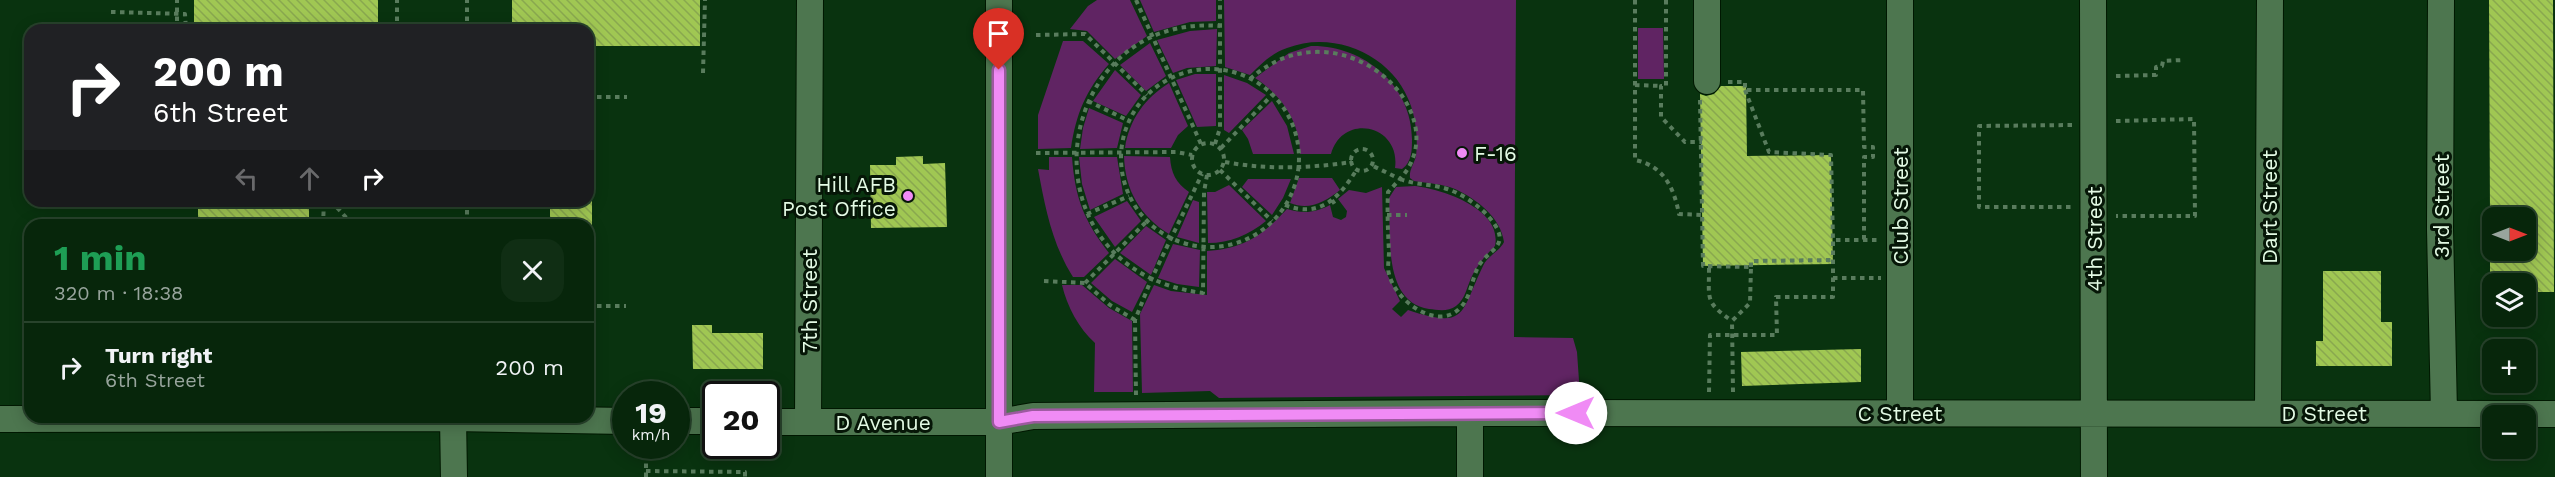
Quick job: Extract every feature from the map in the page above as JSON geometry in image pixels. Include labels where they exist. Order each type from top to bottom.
[{"type":"street","name":"7th Street","points":[[808,422],[810,0]]},
{"type":"street","points":[[999,0],[999,477]]},
{"type":"street","points":[[1707,0],[1707,81]]},
{"type":"street","name":"Club Street","points":[[1900,0],[1900,412]]},
{"type":"street","name":"4th Street","points":[[2093,0],[2094,477]]},
{"type":"street","name":"Dart Street","points":[[2268,413],[2270,0]]},
{"type":"street","name":"3rd Street","points":[[2441,0],[2440,229],[2444,413]]},
{"type":"street","points":[[999,422],[1033,416],[1470,413],[1708,405]]},
{"type":"street","name":"C Street","points":[[1708,405],[1900,412],[2093,415]]},
{"type":"street","points":[[1470,413],[1470,477]]},
{"type":"street","name":"D Street","points":[[2093,415],[2555,414]]},
{"type":"street","points":[[0,419],[24,419]]},
{"type":"street","points":[[594,420],[612,421]]},
{"type":"street","name":"D Avenue","points":[[780,422],[999,422]]},
{"type":"street","points":[[453,423],[454,477]]},
{"type":"path","points":[[177,0],[177,24]]},
{"type":"path","points":[[397,0],[397,24]]},
{"type":"path","points":[[467,0],[467,24]]},
{"type":"path","points":[[703,74],[705,0]]},
{"type":"path","points":[[1136,0],[1201,144]]},
{"type":"path","points":[[1215,144],[1220,128],[1220,0]]},
{"type":"path","points":[[1635,0],[1635,160],[1650,165],[1666,179],[1676,199],[1679,214],[1702,215]]},
{"type":"path","points":[[1635,85],[1666,86],[1666,0]]},
{"type":"path","points":[[111,12],[185,14],[186,24]]},
{"type":"path","points":[[1204,174],[1203,293],[1183,291],[1151,280],[1131,268],[1100,237],[1087,214],[1079,189],[1075,153],[1078,132],[1088,101],[1115,64],[1153,37],[1192,26],[1220,26]]},
{"type":"path","points":[[1036,35],[1085,34],[1147,95]]},
{"type":"path","points":[[1250,79],[1260,68],[1288,51]]},
{"type":"path","points":[[2116,76],[2156,75],[2156,67],[2162,66],[2163,61],[2183,60]]},
{"type":"path","points":[[1371,165],[1400,179],[1455,191],[1474,204],[1492,222],[1500,242],[1483,261],[1467,299],[1452,315],[1425,313],[1413,308],[1397,293],[1388,274],[1388,192],[1400,179],[1411,163],[1414,130],[1407,100],[1397,83],[1382,68]]},
{"type":"path","points":[[1200,70],[1221,70],[1250,79],[1272,95],[1292,126],[1298,149],[1298,166],[1293,188],[1285,205],[1272,221],[1259,232],[1239,242],[1205,247],[1172,239],[1147,221],[1129,196],[1122,174],[1121,152],[1129,121],[1147,95],[1172,78],[1200,70]]},
{"type":"path","points":[[1708,405],[1710,335],[1777,335],[1776,297],[1833,297],[1833,240],[1831,155],[1769,152],[1745,90],[1745,82],[1701,81],[1703,266],[1709,268],[1751,267]]},
{"type":"path","points":[[1661,86],[1661,117],[1685,142],[1702,142]]},
{"type":"path","points":[[1745,90],[1863,90],[1864,147],[1873,147],[1873,157],[1864,157],[1864,240]]},
{"type":"path","points":[[1221,148],[1272,95]]},
{"type":"path","points":[[594,97],[627,98]]},
{"type":"path","points":[[1088,101],[1129,121]]},
{"type":"path","points":[[2116,121],[2194,119],[2195,216],[2116,216]]},
{"type":"path","points":[[2072,125],[1979,126],[1979,207],[2072,207]]},
{"type":"path","points":[[1192,155],[1195,168],[1204,174],[1220,170],[1224,162],[1221,148],[1215,144],[1201,144]]},
{"type":"path","points":[[1192,155],[1201,144]]},
{"type":"path","points":[[1357,170],[1352,162],[1355,152],[1363,149],[1371,154],[1371,165]]},
{"type":"path","points":[[1036,153],[1176,152],[1192,155]]},
{"type":"path","points":[[1224,162],[1252,166],[1298,166],[1352,162]]},
{"type":"path","points":[[1357,170],[1365,170],[1371,165]]},
{"type":"path","points":[[1220,170],[1272,221]]},
{"type":"path","points":[[1285,205],[1296,209],[1317,208],[1332,200],[1346,188],[1357,170]]},
{"type":"path","points":[[1136,400],[1135,320],[1151,280],[1204,174]]},
{"type":"path","points":[[1087,214],[1129,196]]},
{"type":"path","points":[[1332,200],[1336,206]]},
{"type":"path","points":[[336,207],[347,219]]},
{"type":"path","points":[[1387,215],[1407,215]]},
{"type":"path","points":[[1085,283],[1147,221]]},
{"type":"path","points":[[1833,240],[1882,240]]},
{"type":"path","points":[[1732,395],[1732,321],[1750,303],[1751,261],[1833,260]]},
{"type":"path","points":[[1709,268],[1710,301],[1714,308],[1732,321]]},
{"type":"path","points":[[1833,278],[1887,278]]},
{"type":"path","points":[[1044,281],[1085,283],[1110,305],[1135,320]]},
{"type":"path","points":[[594,306],[626,306]]},
{"type":"path","points":[[646,459],[646,477]]},
{"type":"path","points":[[646,471],[745,472],[745,477]]},
{"type":"shaded area","points":[[1097,0],[1130,0],[1147,36],[1115,59],[1087,31],[1070,29],[1088,6]]},
{"type":"shaded area","points":[[1140,0],[1216,0],[1216,21],[1190,22],[1154,32]]},
{"type":"shaded area","points":[[1224,0],[1516,0],[1514,337],[1573,338],[1577,352],[1580,395],[1219,398],[1210,391],[1142,393],[1140,314],[1154,285],[1171,291],[1207,295],[1207,251],[1232,247],[1252,239],[1270,226],[1287,209],[1309,212],[1330,205],[1333,217],[1341,220],[1346,217],[1347,211],[1338,199],[1349,190],[1366,193],[1382,187],[1384,268],[1400,301],[1392,309],[1401,317],[1408,310],[1442,318],[1452,317],[1459,313],[1465,306],[1485,263],[1504,242],[1493,217],[1472,198],[1450,187],[1414,181],[1410,178],[1417,150],[1413,112],[1403,88],[1392,73],[1361,51],[1324,42],[1305,43],[1282,50],[1267,59],[1250,75],[1225,67]]},
{"type":"shaded area","points":[[1638,28],[1663,28],[1664,79],[1638,79]]},
{"type":"shaded area","points":[[1217,29],[1216,66],[1187,68],[1173,73],[1157,40],[1190,31]]},
{"type":"shaded area","points":[[1063,41],[1083,41],[1109,64],[1094,83],[1083,103],[1071,148],[1038,149],[1038,115]]},
{"type":"shaded area","points":[[1150,43],[1166,76],[1146,91],[1120,65]]},
{"type":"shaded area","points":[[1311,46],[1330,47],[1366,61],[1394,86],[1404,102],[1410,119],[1412,139],[1410,159],[1402,169],[1395,168],[1394,153],[1389,142],[1381,134],[1370,129],[1347,132],[1337,141],[1331,154],[1300,154],[1293,120],[1273,92],[1255,78],[1289,53]]},
{"type":"shaded area","points":[[1115,70],[1141,95],[1126,116],[1093,101]]},
{"type":"shaded area","points":[[1195,74],[1216,74],[1216,126],[1197,127],[1176,80]]},
{"type":"shaded area","points":[[1224,75],[1247,83],[1266,95],[1229,133],[1224,130]]},
{"type":"shaded area","points":[[1169,83],[1188,126],[1178,135],[1171,148],[1125,148],[1134,119],[1146,103]]},
{"type":"shaded area","points":[[1272,101],[1287,126],[1294,154],[1253,154],[1242,130]]},
{"type":"shaded area","points":[[1089,108],[1123,123],[1117,148],[1080,149]]},
{"type":"shaded area","points":[[1124,156],[1170,157],[1175,177],[1189,192],[1169,234],[1150,219],[1136,201],[1127,180]]},
{"type":"shaded area","points":[[1049,157],[1072,157],[1078,197],[1082,208],[1093,230],[1109,253],[1084,277],[1073,277],[1050,225],[1038,169],[1049,170]]},
{"type":"shaded area","points":[[1079,157],[1117,157],[1123,194],[1090,210],[1082,184]]},
{"type":"shaded area","points":[[1299,178],[1332,178],[1340,190],[1329,198],[1310,206],[1290,203]]},
{"type":"shaded area","points":[[1248,179],[1291,179],[1272,215],[1242,187]]},
{"type":"shaded area","points":[[1229,185],[1266,221],[1239,237],[1224,242],[1208,243],[1207,192],[1215,192]]},
{"type":"shaded area","points":[[1415,186],[1440,191],[1468,203],[1490,221],[1495,233],[1495,246],[1475,270],[1462,300],[1450,309],[1429,309],[1414,304],[1403,294],[1396,280],[1390,247],[1389,198],[1396,187]]},
{"type":"shaded area","points":[[1193,200],[1199,202],[1199,243],[1177,237]]},
{"type":"shaded area","points":[[1127,201],[1141,221],[1115,247],[1094,217]]},
{"type":"shaded area","points":[[1146,226],[1166,240],[1151,275],[1120,253]]},
{"type":"shaded area","points":[[1173,244],[1200,250],[1199,287],[1158,278]]},
{"type":"shaded area","points":[[1115,259],[1147,282],[1132,312],[1112,301],[1091,283]]},
{"type":"shaded area","points":[[1062,285],[1082,285],[1109,308],[1132,321],[1133,392],[1094,392],[1095,343],[1074,317]]},
{"type":"building","points":[[194,0],[378,0],[378,24],[194,24]]},
{"type":"building","points":[[512,0],[700,0],[700,46],[594,46],[594,24],[512,24]]},
{"type":"building","points":[[2489,0],[2553,0],[2554,292],[2536,292],[2536,273],[2490,273],[2490,261],[2536,261],[2536,207],[2490,207]]},
{"type":"building","points":[[1721,86],[1746,86],[1747,156],[1831,155],[1833,264],[1703,266],[1700,94],[1706,96],[1714,94]]},
{"type":"building","name":"Hill AFB Post Office","points":[[923,156],[923,164],[945,163],[947,227],[871,228],[870,165],[896,165],[896,157]]},
{"type":"building","points":[[198,207],[309,207],[309,219],[198,219]]},
{"type":"building","points":[[550,207],[592,207],[592,219],[550,219]]},
{"type":"building","points":[[2323,271],[2381,271],[2381,322],[2392,322],[2392,366],[2316,366],[2316,341],[2323,341]]},
{"type":"building","points":[[692,325],[712,325],[712,333],[763,333],[763,369],[693,369]]},
{"type":"building","points":[[1861,349],[1861,382],[1742,386],[1741,352]]},
{"type":"place","name":"F-16","points":[[1462,153]]},
{"type":"place","name":"Hill AFB Post Office","points":[[908,196]]},
{"type":"route","points":[[999,70],[999,422],[1033,416],[1576,413]]}]
